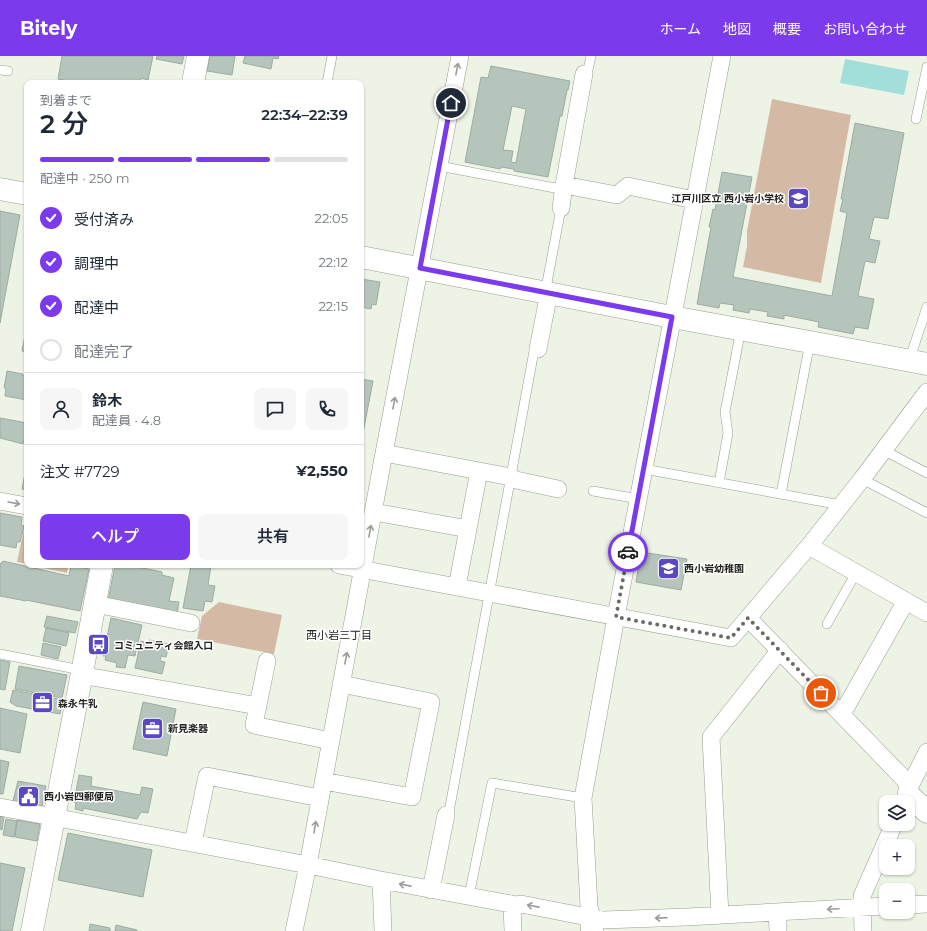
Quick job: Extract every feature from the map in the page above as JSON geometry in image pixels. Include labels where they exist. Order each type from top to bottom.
[{"type":"street","points":[[194,80],[198,56]]},
{"type":"street","points":[[364,565],[460,56]]},
{"type":"street","points":[[592,924],[589,906],[583,798],[722,56]]},
{"type":"street","points":[[561,208],[584,74]]},
{"type":"street","points":[[564,185],[617,195],[628,186],[694,200]]},
{"type":"street","points":[[0,189],[24,193]]},
{"type":"street","points":[[364,259],[548,288],[672,317],[918,362]]},
{"type":"street","points":[[538,349],[548,288]]},
{"type":"street","points":[[353,568],[731,638],[809,546],[862,479],[927,392]]},
{"type":"street","points":[[384,454],[511,477],[516,480],[558,488]]},
{"type":"street","points":[[457,587],[479,471]]},
{"type":"street","points":[[0,501],[24,505]]},
{"type":"street","points":[[374,512],[468,529]]},
{"type":"street","points":[[809,546],[927,613]]},
{"type":"street","points":[[32,931],[101,568]]},
{"type":"street","points":[[294,931],[308,865],[363,570]]},
{"type":"street","points":[[842,714],[906,601]]},
{"type":"street","points":[[95,604],[191,623]]},
{"type":"street","points":[[748,618],[905,780],[911,795]]},
{"type":"street","points":[[720,915],[711,737],[780,650]]},
{"type":"street","points":[[267,661],[254,725],[331,741]]},
{"type":"street","points":[[82,672],[92,677],[258,706]]},
{"type":"street","points":[[323,781],[412,797],[431,702],[341,684]]},
{"type":"street","points":[[915,795],[927,752]]},
{"type":"street","points":[[194,843],[207,776],[320,798]]},
{"type":"street","points":[[0,807],[194,843],[431,890],[516,905],[520,904],[592,924],[603,920],[687,924],[720,915],[879,906]]},
{"type":"street","points":[[431,890],[446,815]]},
{"type":"street","points":[[863,931],[862,896],[891,831]]},
{"type":"street","points":[[381,880],[383,931]]},
{"type":"street","points":[[512,904],[513,931]]},
{"type":"street","points":[[915,905],[927,904]]},
{"type":"street","points":[[777,912],[778,931]]},
{"type":"lane","points":[[328,80],[332,56]]},
{"type":"lane","points":[[584,74],[588,70],[591,56]]},
{"type":"lane","points":[[916,119],[927,67]]},
{"type":"lane","points":[[439,166],[555,188],[564,185]]},
{"type":"lane","points":[[548,288],[561,208]]},
{"type":"lane","points":[[918,362],[927,307]]},
{"type":"lane","points":[[719,483],[728,433],[725,412],[741,329]]},
{"type":"lane","points":[[781,494],[810,342]]},
{"type":"lane","points":[[446,815],[449,812],[534,351],[538,349]]},
{"type":"lane","points":[[883,450],[927,473]]},
{"type":"lane","points":[[644,469],[841,505]]},
{"type":"lane","points":[[862,479],[927,513]]},
{"type":"lane","points":[[593,491],[639,499]]},
{"type":"lane","points":[[827,624],[856,573]]},
{"type":"lane","points":[[0,654],[71,668],[82,672]]},
{"type":"lane","points":[[469,896],[492,783],[583,798]]},
{"type":"shaded area","points":[[772,99],[851,115],[821,283],[743,267],[747,246],[747,231]]},
{"type":"shaded area","points":[[24,529],[24,563],[17,562]]},
{"type":"shaded area","points":[[44,568],[68,568],[67,573]]},
{"type":"shaded area","points":[[219,602],[282,615],[274,654],[197,639],[202,616]]},
{"type":"water","points":[[845,59],[909,71],[904,95],[840,83]]},
{"type":"building","points":[[62,56],[153,56],[148,80],[141,78],[141,80],[58,79]]},
{"type":"building","points":[[157,56],[184,56],[182,64],[156,59]]},
{"type":"building","points":[[210,56],[235,56],[232,75],[207,71]]},
{"type":"building","points":[[245,56],[279,56],[278,59],[273,58],[271,69],[243,63]]},
{"type":"building","points":[[491,66],[570,81],[562,116],[560,116],[548,177],[514,171],[514,169],[501,167],[500,169],[465,162],[481,77],[488,78]],"holes":[[[512,106],[526,109],[516,163],[511,162],[513,151],[503,150]]]},
{"type":"building","points":[[855,123],[904,133],[888,219],[874,217],[869,239],[880,241],[875,263],[865,261],[858,296],[874,299],[868,329],[855,327],[853,334],[818,327],[819,322],[784,315],[784,319],[767,316],[768,312],[750,309],[749,313],[733,310],[734,305],[720,303],[719,308],[697,304],[711,227],[709,227],[713,209],[715,210],[722,172],[752,177],[733,277],[832,296],[847,213],[840,211],[843,199],[841,199]]},
{"type":"building","points":[[0,211],[20,215],[0,323]]},
{"type":"building","points":[[364,279],[380,282],[376,305],[372,304],[371,309],[364,308]]},
{"type":"building","points":[[24,341],[24,351],[22,351]]},
{"type":"building","points":[[7,371],[24,375],[24,399],[5,396],[6,388],[4,388]]},
{"type":"building","points":[[364,380],[373,381],[364,428]]},
{"type":"building","points":[[0,418],[24,422],[23,444],[0,438]]},
{"type":"building","points":[[24,478],[24,489],[22,489]]},
{"type":"building","points":[[0,513],[22,517],[21,525],[24,526],[20,542],[17,542],[16,548],[0,545]]},
{"type":"building","points":[[641,552],[687,559],[681,590],[636,582]]},
{"type":"building","points":[[3,561],[24,566],[24,568],[34,568],[69,576],[70,568],[89,569],[80,611],[0,596],[0,564]]},
{"type":"building","points":[[114,568],[143,568],[162,572],[162,575],[174,578],[169,601],[179,602],[177,614],[108,601]]},
{"type":"building","points":[[190,568],[211,568],[208,585],[215,586],[212,602],[205,601],[203,611],[183,608]]},
{"type":"building","points":[[47,616],[78,622],[75,633],[44,627]]},
{"type":"building","points":[[111,618],[142,625],[135,656],[128,655],[125,668],[116,667],[117,663],[105,660],[106,656],[103,656]]},
{"type":"building","points":[[46,628],[69,633],[66,646],[43,641]]},
{"type":"building","points":[[149,640],[169,644],[166,657],[161,656],[160,661],[165,662],[162,674],[135,668],[141,641],[149,643]]},
{"type":"building","points":[[43,643],[61,647],[58,659],[41,655]]},
{"type":"building","points":[[0,660],[10,662],[5,690],[0,689]]},
{"type":"building","points":[[19,666],[67,675],[62,698],[15,689]]},
{"type":"building","points":[[13,690],[63,700],[60,714],[16,706],[10,702]]},
{"type":"building","points":[[143,702],[176,709],[167,756],[133,749]]},
{"type":"building","points":[[0,708],[27,714],[20,753],[0,749]]},
{"type":"building","points":[[0,760],[9,762],[3,794],[0,794]]},
{"type":"building","points":[[79,775],[92,777],[91,786],[140,795],[142,787],[153,789],[148,813],[141,812],[137,819],[83,808],[83,811],[75,809],[76,803],[74,802]]},
{"type":"building","points":[[18,781],[46,786],[42,807],[13,801]]},
{"type":"building","points":[[0,816],[4,817],[2,830],[0,829]]},
{"type":"building","points":[[6,819],[17,821],[14,837],[3,835]]},
{"type":"building","points":[[17,820],[40,824],[37,841],[15,837]]},
{"type":"building","points":[[68,833],[152,850],[143,897],[58,880]]},
{"type":"building","points":[[0,863],[25,868],[12,931],[0,931]]},
{"type":"building","points":[[90,924],[110,928],[110,931],[89,931]]},
{"type":"building","points":[[116,925],[137,930],[137,931],[115,931]]},
{"type":"way so far","points":[[628,552],[616,617],[731,638],[748,618],[821,693]]},
{"type":"place","name":"江戸川区立 西小岩小学校","points":[[799,198]]},
{"type":"place","name":"西小岩幼稚園","points":[[668,568]]},
{"type":"place","name":"コミュニティ会館入口","points":[[98,645]]},
{"type":"place","name":"森永牛乳","points":[[43,703]]},
{"type":"place","name":"新見楽器","points":[[152,728]]},
{"type":"place","name":"西小岩四郵便局","points":[[29,796]]},
{"type":"district","name":"西小岩三丁目","points":[[339,635]]},
{"type":"route","points":[[451,103],[420,268],[672,317],[628,552]]}]
